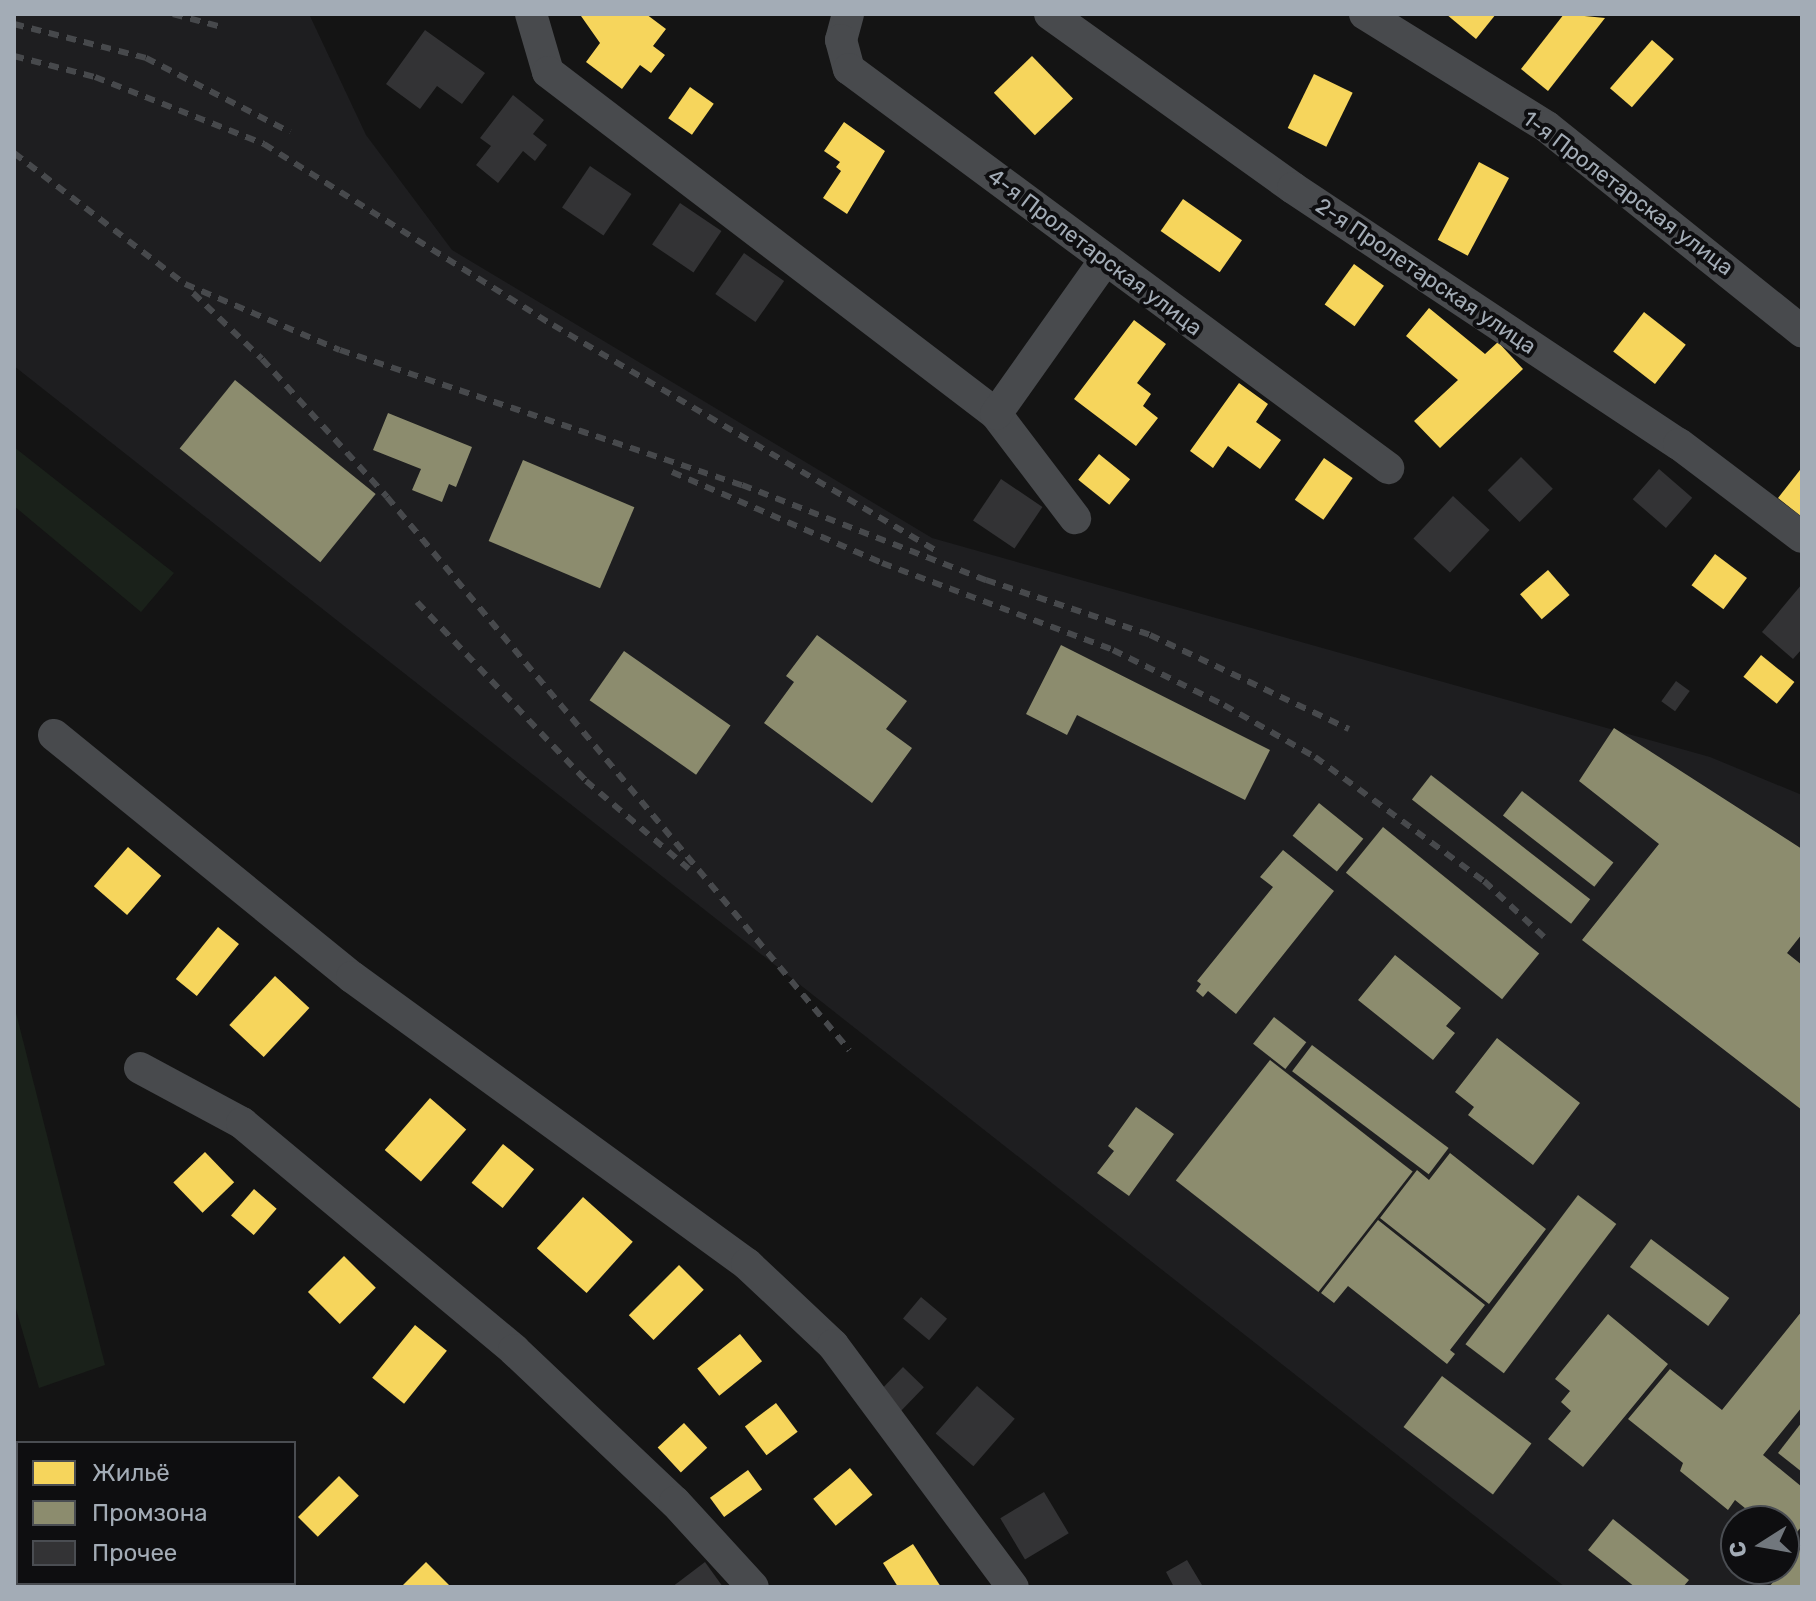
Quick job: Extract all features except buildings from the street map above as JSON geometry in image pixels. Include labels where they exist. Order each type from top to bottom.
[{"type":"street","points":[[531,14],[548,72],[996,414],[1075,518]]},
{"type":"street","name":"4-я Пролетарская улица","points":[[848,14],[841,40],[849,69],[1388,468]]},
{"type":"street","name":"2-я Пролетарская улица","points":[[1050,14],[1293,188],[1679,444],[1802,537]]},
{"type":"street","name":"1-я Пролетарская улица","points":[[1365,14],[1547,127],[1802,331]]},
{"type":"street","points":[[996,414],[1105,260]]},
{"type":"street","points":[[54,735],[352,977],[747,1264],[833,1345],[1013,1587]]},
{"type":"street","points":[[140,1068],[242,1123],[514,1350],[675,1502],[753,1587]]},
{"type":"shaded area","points":[[14,14],[309,14],[366,135],[452,250],[932,538],[1710,757],[1802,795],[1802,1587],[1565,1587],[14,366]]},
{"type":"shaded area","points":[[14,447],[174,573],[141,612],[14,506]]},
{"type":"shaded area","points":[[14,1005],[105,1365],[39,1388],[14,1302]]},
{"type":"shaded area","points":[[52,1585],[275,1585],[275,1587]]},
{"type":"railway","points":[[173,14],[218,26]]},
{"type":"railway","points":[[14,24],[146,58],[290,132]]},
{"type":"railway","points":[[14,56],[95,77],[264,144],[553,325],[937,551]]},
{"type":"railway","points":[[14,153],[185,284],[340,350],[742,485],[986,580],[1150,635],[1349,729]]},
{"type":"railway","points":[[193,293],[262,359],[387,497],[849,1050]]},
{"type":"railway","points":[[672,472],[882,563],[1113,650],[1224,705],[1315,757],[1484,881],[1544,937]]},
{"type":"railway","points":[[417,602],[586,781],[689,869]]}]
